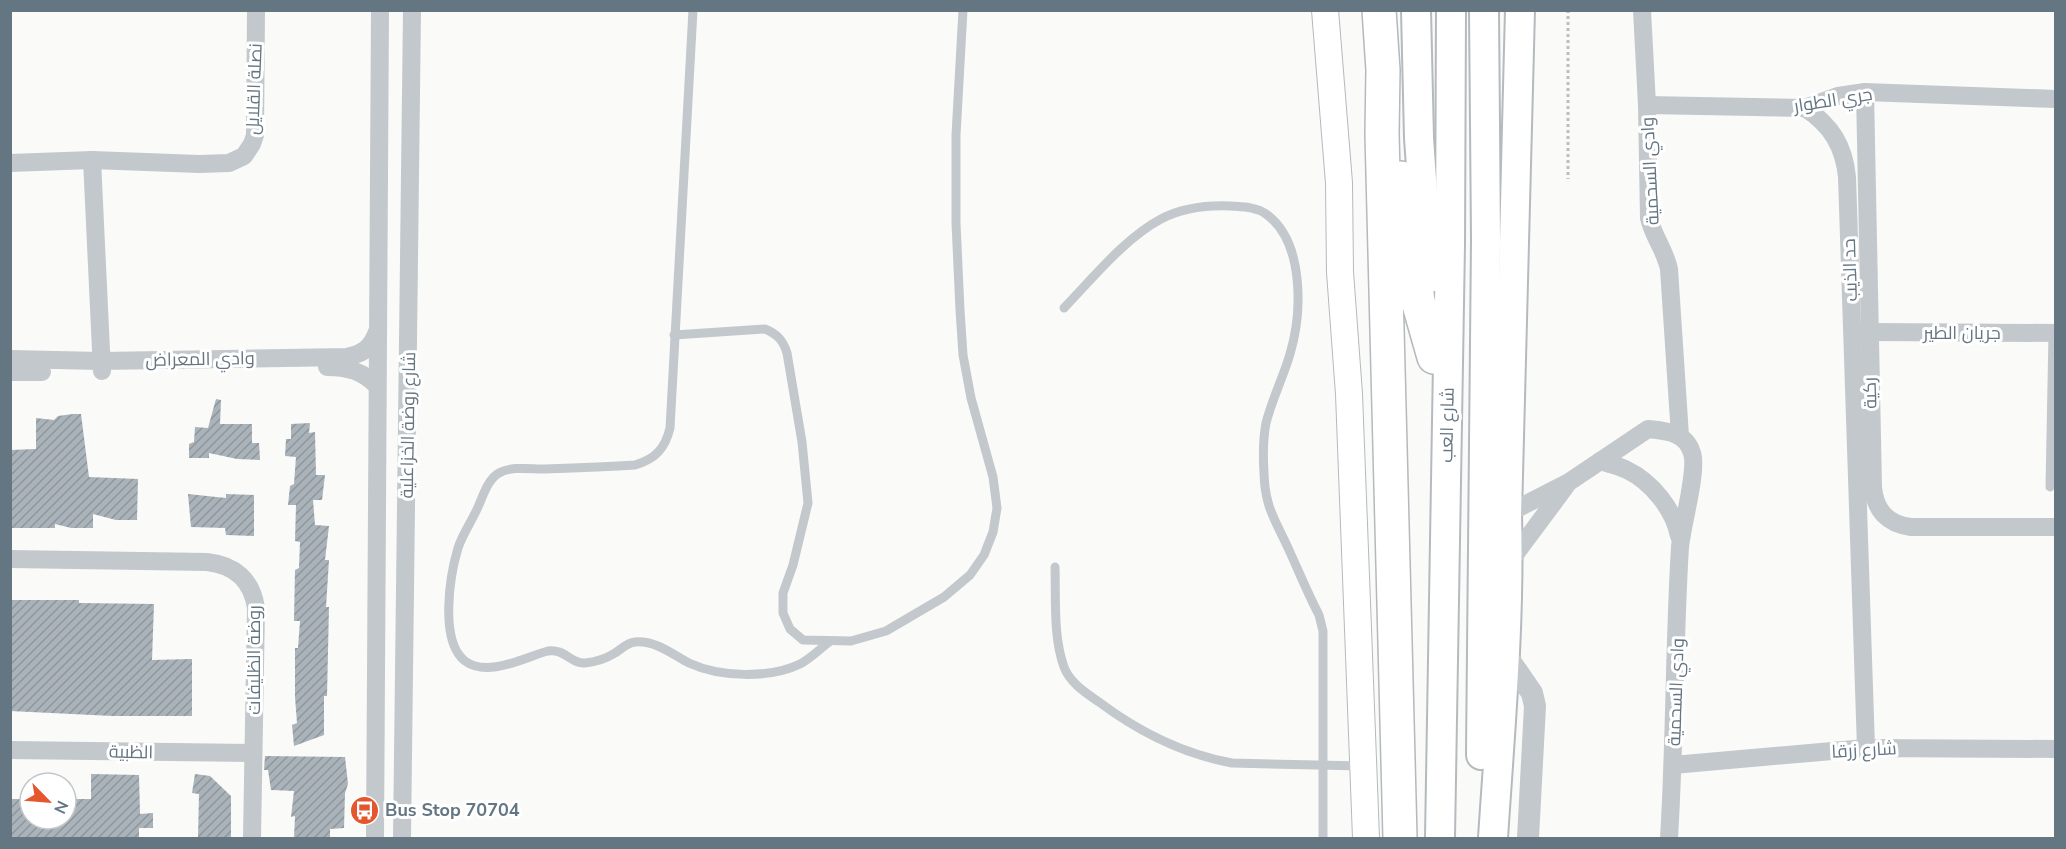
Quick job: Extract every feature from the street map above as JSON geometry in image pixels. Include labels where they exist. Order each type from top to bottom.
[{"type":"highway","points":[[1363,10],[1369,75],[1382,134]]},
{"type":"highway","points":[[1379,10],[1383,70],[1382,134],[1400,838]]},
{"type":"highway","points":[[1383,70],[1397,149],[1418,301],[1434,357]]},
{"type":"main road","points":[[1325,10],[1339,183],[1339,263],[1350,418],[1366,838]]},
{"type":"main road","points":[[1416,10],[1419,138],[1434,357],[1447,417]]},
{"type":"main road","name":"شارع العب","points":[[1440,838],[1450,244],[1451,10]]},
{"type":"main road","name":"شارع العب","points":[[1480,838],[1486,240],[1484,10]]},
{"type":"main road","points":[[1493,838],[1505,654],[1508,564],[1507,514],[1520,10]]},
{"type":"street","name":"نصلة القلايل","points":[[10,163],[92,160],[199,164],[229,163],[244,156],[255,135],[256,10]]},
{"type":"street","name":"شارع روضة الخزاعلية","points":[[375,838],[380,10]]},
{"type":"street","name":"شارع روضة الخزاعلية","points":[[402,838],[412,10]]},
{"type":"street","name":"وادي السحمية","points":[[1642,10],[1647,105],[1649,218],[1669,269],[1680,436],[1690,448],[1694,463],[1681,545],[1668,838]]},
{"type":"street","name":"جري الطوار","points":[[1647,105],[1805,108],[1838,96],[1864,92],[2055,99]]},
{"type":"street","name":"ركية","points":[[1864,92],[1868,332],[1864,446],[1877,507],[1883,516],[1900,526],[2055,527]]},
{"type":"street","name":"حد الذيب","points":[[1805,108],[1817,116],[1835,136],[1845,163],[1864,446],[1866,748]]},
{"type":"street","points":[[92,160],[101,367]]},
{"type":"street","name":"وادي المعراض","points":[[10,372],[346,357],[363,352],[370,347],[377,332]]},
{"type":"street","name":"جريان الطير","points":[[1868,332],[2054,333]]},
{"type":"street","name":"وادي المعراض","points":[[10,359],[101,367],[336,367],[364,375],[377,386]]},
{"type":"street","points":[[1507,514],[1569,482],[1648,429],[1664,430],[1680,436]]},
{"type":"street","name":"وادي السحمية","points":[[1600,461],[1629,471],[1648,484],[1672,514],[1677,524],[1681,545]]},
{"type":"street","points":[[1508,564],[1569,482]]},
{"type":"street","name":"روضة الظليفات","points":[[10,560],[207,562],[219,563],[241,575],[254,596],[256,608],[252,838]]},
{"type":"street","points":[[1505,654],[1532,693],[1535,706],[1528,838]]},
{"type":"street","name":"شارع زرقا","points":[[1673,765],[1866,748],[2055,749]]},
{"type":"street","name":"الظبية","points":[[10,750],[252,753]]},
{"type":"lane","points":[[693,10],[670,428],[666,442],[659,453],[648,461],[635,465],[505,470],[496,474],[467,526],[458,548],[453,572],[449,624],[456,650],[465,661],[488,667],[500,666],[555,651],[565,653],[579,663],[585,663],[613,655],[630,643],[644,642],[663,648],[690,663],[709,670],[749,675],[772,672],[800,664],[829,642]]},
{"type":"lane","points":[[674,335],[765,329],[775,333],[783,342],[787,353],[802,442],[808,503],[796,555],[783,593],[783,613],[790,629],[803,640],[851,641],[886,631],[944,597],[970,575],[984,555],[993,532],[997,508],[993,477],[970,398],[963,355],[956,223],[956,135],[963,10]]},
{"type":"lane","points":[[1064,308],[1137,236],[1161,219],[1183,210],[1206,206],[1251,207],[1265,213],[1280,227],[1289,244],[1294,262],[1297,303],[1290,354],[1266,425],[1264,474],[1269,511],[1322,623],[1324,638],[1323,838]]},
{"type":"lane","points":[[2050,487],[2054,333]]},
{"type":"lane","points":[[1055,567],[1060,650],[1065,669],[1075,683],[1115,714],[1155,737],[1212,759],[1232,762],[1364,766]]},
{"type":"path","points":[[1568,10],[1568,180]]},
{"type":"building","points":[[216,399],[221,400],[220,424],[252,424],[252,443],[259,443],[260,460],[237,459],[209,453],[209,458],[189,458],[189,444],[194,442],[195,427],[208,428]]},
{"type":"building","points":[[81,414],[89,477],[138,479],[137,520],[116,520],[93,514],[93,528],[71,528],[55,524],[55,528],[10,528],[10,450],[36,449],[36,418],[54,420],[58,416]]},
{"type":"building","points":[[310,423],[309,433],[315,432],[316,475],[325,475],[322,500],[313,500],[315,525],[329,526],[325,560],[329,560],[326,607],[329,607],[327,696],[324,696],[324,735],[294,746],[292,725],[297,723],[295,648],[298,648],[300,621],[294,621],[295,570],[299,568],[300,542],[295,541],[296,505],[288,505],[290,486],[294,484],[296,457],[285,456],[286,439],[291,439],[291,424]]},
{"type":"building","points":[[188,494],[226,498],[226,494],[254,495],[254,536],[226,535],[225,528],[191,527]]},
{"type":"building","points":[[11,600],[79,600],[79,603],[154,604],[152,660],[192,659],[192,716],[113,716],[10,711]]},
{"type":"building","points":[[265,756],[345,757],[348,784],[345,793],[344,828],[330,829],[330,838],[294,838],[295,816],[291,817],[294,791],[271,790],[268,770],[264,770]]},
{"type":"building","points":[[91,774],[139,775],[140,814],[153,813],[153,828],[139,828],[139,838],[10,838],[10,799],[18,799],[18,831],[78,831],[78,799],[91,799]]},
{"type":"building","points":[[195,774],[210,776],[231,796],[231,838],[198,838],[199,794],[192,793]]},
{"type":"place","name":"Bus Stop 70704","points":[[364,810]]}]
